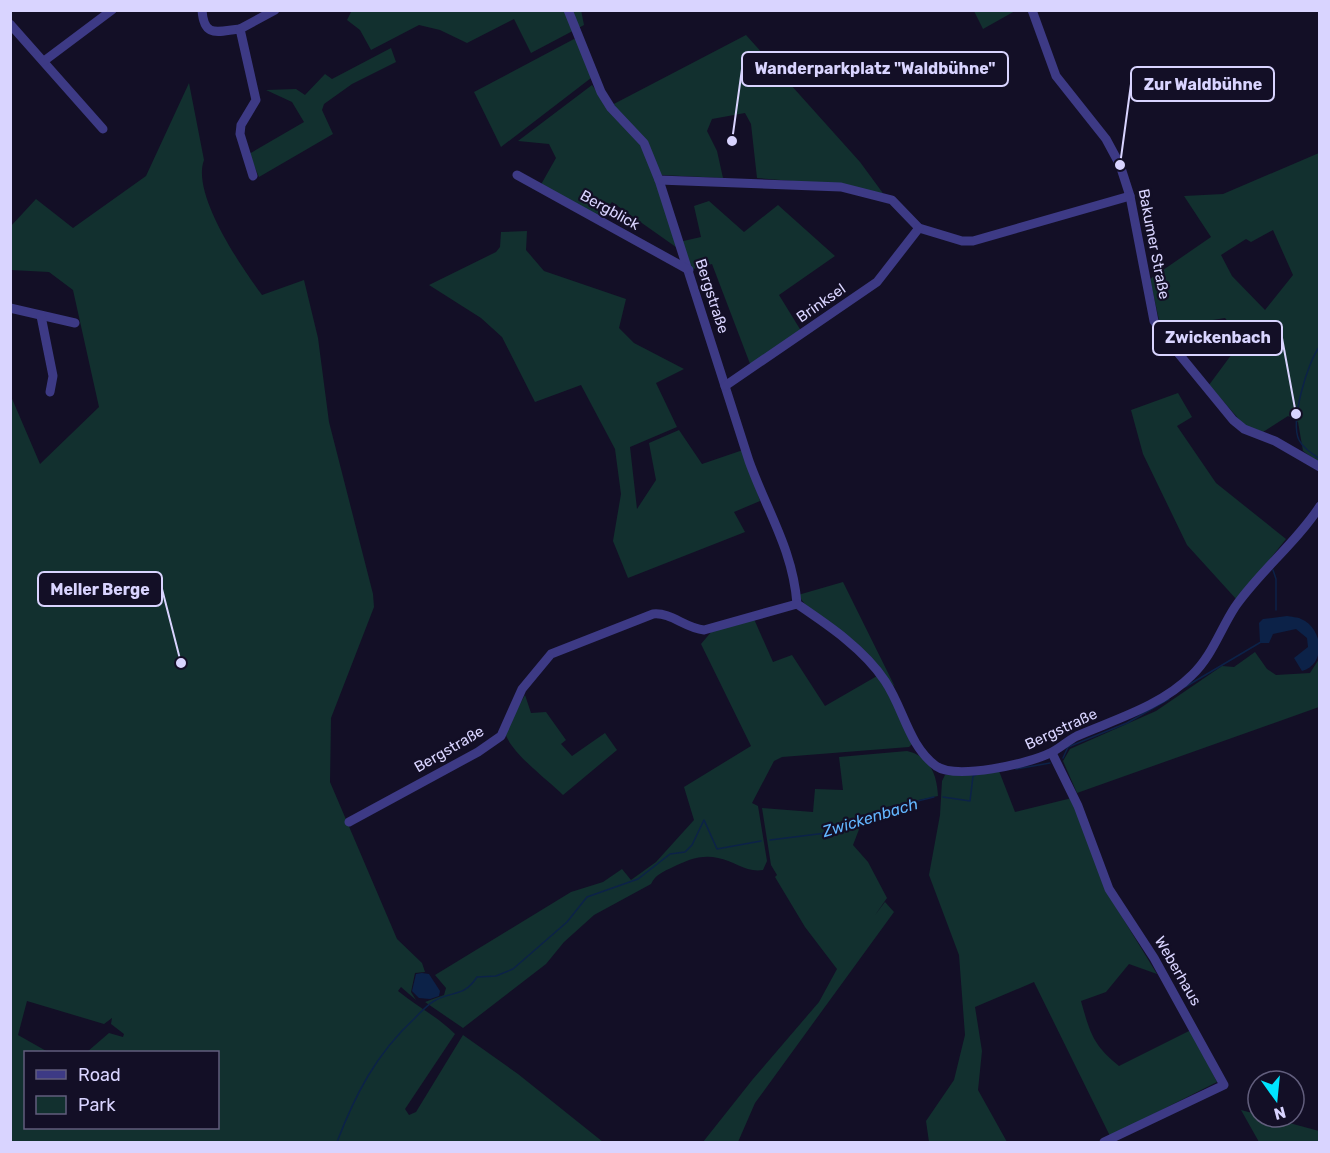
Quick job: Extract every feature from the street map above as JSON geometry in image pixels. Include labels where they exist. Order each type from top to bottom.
[{"type":"street","points":[[44,61],[112,10]]},
{"type":"street","points":[[202,10],[203,21],[207,29],[212,32],[240,29],[275,10]]},
{"type":"street","name":"Bergstraße","points":[[568,10],[601,92],[611,108],[644,143],[659,180],[762,497],[789,555],[797,604],[851,644],[881,676],[893,694],[917,748],[936,766],[975,771],[1023,763],[1052,753],[1074,738],[1149,706],[1190,677],[1206,661],[1236,606],[1320,506]]},
{"type":"street","name":"Bakumer Straße","points":[[1032,10],[1056,76],[1106,140],[1120,165],[1130,196],[1146,285],[1159,328],[1233,420],[1244,429],[1275,441],[1320,467]]},
{"type":"street","points":[[10,24],[103,129]]},
{"type":"street","points":[[240,29],[256,100],[241,125],[240,134],[253,176]]},
{"type":"street","name":"Bergblick","points":[[517,175],[689,270]]},
{"type":"street","points":[[659,180],[841,187],[892,200],[919,228],[962,241],[973,241],[1130,196]]},
{"type":"street","name":"Brinksel","points":[[725,386],[877,282],[919,228]]},
{"type":"street","points":[[10,308],[75,323]]},
{"type":"street","points":[[41,316],[53,376],[50,392]]},
{"type":"street","name":"Bergstraße","points":[[349,822],[478,752],[501,736],[522,689],[551,654],[653,614],[661,613],[704,630],[797,604]]},
{"type":"street","name":"Weberhaus","points":[[1052,753],[1078,806],[1109,889],[1154,958],[1224,1085],[1104,1143]]},
{"type":"green space","points":[[352,10],[581,10],[584,25],[531,53],[514,19],[467,43],[440,30],[419,25],[371,50],[360,30],[347,20]]},
{"type":"green space","points":[[974,11],[1015,11],[983,29]]},
{"type":"green space","points":[[746,35],[860,162],[885,196],[841,185],[757,178],[751,124],[745,113],[712,119],[707,131],[717,151],[723,178],[661,175],[679,242],[701,237],[694,206],[709,201],[744,232],[778,205],[835,256],[779,295],[803,334],[752,369],[712,264],[689,270],[683,252],[612,202],[598,219],[539,188],[556,158],[549,144],[518,141],[592,85],[608,107]]},
{"type":"green space","points":[[574,39],[579,40],[591,78],[501,147],[474,92]]},
{"type":"green space","points":[[391,48],[396,62],[352,84],[324,104],[322,110],[333,134],[259,177],[249,154],[304,122],[292,102],[266,90],[296,89],[305,95],[325,74],[332,79]]},
{"type":"green space","points":[[189,83],[204,160],[202,174],[205,192],[211,211],[231,249],[262,295],[304,280],[318,338],[329,422],[373,594],[374,607],[331,718],[330,782],[397,939],[422,963],[425,972],[415,973],[411,992],[416,1000],[401,987],[398,991],[455,1034],[405,1109],[409,1115],[416,1112],[463,1035],[518,1074],[603,1142],[11,1142],[10,394],[40,464],[99,407],[73,290],[49,272],[11,270],[11,226],[36,199],[73,228],[146,176]]},
{"type":"green space","points":[[1319,153],[1319,463],[1303,451],[1298,422],[1288,416],[1263,432],[1244,425],[1209,385],[1243,339],[1225,318],[1182,325],[1169,334],[1159,320],[1150,279],[1211,237],[1184,196],[1223,194]],"holes":[[[1273,230],[1293,275],[1265,310],[1232,276],[1221,255],[1246,239],[1251,242]]]},
{"type":"green space","points":[[527,231],[526,250],[544,271],[626,299],[619,328],[634,343],[684,369],[656,383],[677,427],[630,447],[637,509],[656,480],[649,443],[679,430],[702,464],[743,450],[760,501],[734,512],[745,532],[628,578],[613,541],[621,494],[615,449],[581,385],[535,402],[502,337],[481,318],[429,285],[496,252],[500,247],[501,232]]},
{"type":"green space","points":[[1178,393],[1192,417],[1177,426],[1216,483],[1286,539],[1237,600],[1187,545],[1143,454],[1131,410]]},
{"type":"green space","points":[[843,582],[895,687],[870,658],[807,607],[798,595]]},
{"type":"green space","points":[[754,619],[773,662],[792,655],[825,706],[877,676],[891,696],[913,743],[909,747],[782,757],[774,761],[752,803],[758,806],[767,861],[763,870],[751,870],[712,857],[700,857],[678,864],[663,872],[651,884],[594,915],[564,942],[546,964],[463,1028],[425,1002],[444,995],[446,988],[435,975],[571,892],[603,882],[622,869],[631,880],[656,862],[694,820],[684,787],[751,746],[701,644],[712,631]]},
{"type":"green space","points":[[1255,652],[1267,669],[1276,675],[1310,673],[1319,659],[1319,707],[1077,793],[1063,761],[1070,749],[1156,711],[1222,666],[1234,667]]},
{"type":"green space","points":[[525,695],[531,713],[546,712],[566,740],[561,744],[572,756],[605,733],[617,750],[563,795],[520,756],[507,739],[505,731]]},
{"type":"green space","points":[[907,751],[927,762],[934,774],[938,796],[886,807],[863,819],[853,845],[868,862],[887,898],[875,915],[885,902],[894,912],[755,1103],[738,1142],[703,1142],[819,1002],[837,969],[805,927],[775,877],[777,875],[771,865],[762,808],[813,812],[815,789],[843,790],[839,757]]},
{"type":"green space","points":[[999,771],[1015,812],[1072,798],[1108,894],[1157,974],[1129,964],[1106,992],[1081,1001],[1090,1030],[1098,1045],[1119,1066],[1191,1030],[1217,1082],[1110,1136],[1034,982],[975,1007],[982,1051],[978,1090],[1007,1142],[929,1142],[926,1121],[954,1080],[965,1035],[959,955],[929,875],[940,815],[942,781],[945,775]]},
{"type":"green space","points":[[1306,1128],[1319,1131],[1319,1142],[1259,1142],[1252,1129]]},
{"type":"water","points":[[1287,616],[1300,618],[1314,630],[1318,638],[1318,654],[1315,661],[1302,671],[1294,658],[1308,647],[1307,638],[1296,629],[1273,634],[1269,643],[1260,643],[1259,623],[1263,619]]},
{"type":"water","points":[[416,974],[429,974],[440,991],[439,996],[430,999],[419,998],[412,991]]},
{"type":"waterway","name":"Zwickenbach","points":[[1320,346],[1305,378],[1297,420],[1299,440],[1308,451],[1320,459]]},
{"type":"waterway","name":"Zwickenbach","points":[[1273,570],[1276,579],[1276,610]]},
{"type":"waterway","name":"Zwickenbach","points":[[1185,687],[1261,642]]},
{"type":"waterway","name":"Zwickenbach","points":[[1063,758],[1068,747],[1127,723],[1169,699]]},
{"type":"waterway","name":"Zwickenbach","points":[[1016,769],[1050,763]]},
{"type":"waterway","name":"Zwickenbach","points":[[943,797],[970,801],[973,776],[976,775]]},
{"type":"waterway","name":"Zwickenbach","points":[[770,840],[834,832],[885,809],[934,797]]},
{"type":"waterway","name":"Zwickenbach","points":[[337,1142],[359,1092],[388,1046],[431,1003],[462,991],[477,977],[496,976],[513,969],[567,922],[587,897],[638,879],[670,854],[685,852],[692,845],[704,820],[717,849],[761,841]]},
{"type":"place","name":"Wanderparkplatz \"Waldbühne\"","points":[[732,141]]},
{"type":"place","name":"Zur Waldbühne","points":[[1120,165]]},
{"type":"place","name":"Zwickenbach","points":[[1296,414]]},
{"type":"place","name":"Meller Berge","points":[[181,663]]}]
